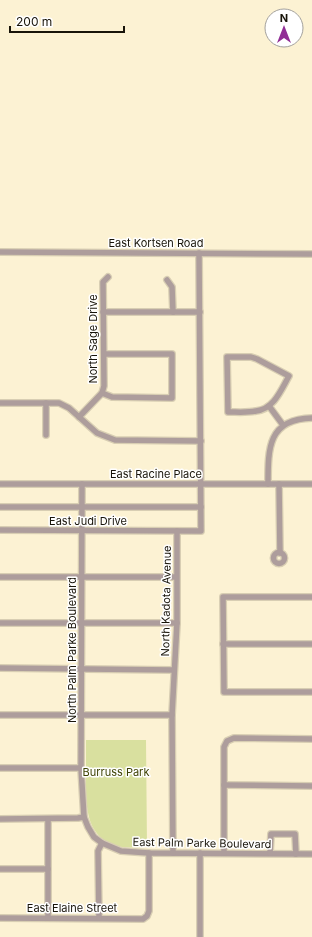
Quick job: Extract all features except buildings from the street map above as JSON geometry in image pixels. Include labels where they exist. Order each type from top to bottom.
[{"type":"street","name":"East Kortsen Road","points":[[0,252],[312,254]]},
{"type":"street","name":"North Kadota Avenue","points":[[172,852],[172,715],[173,670],[176,657],[177,623],[176,532],[201,531],[199,253]]},
{"type":"street","name":"North Sage Drive","points":[[79,417],[102,393],[104,386],[103,282],[108,277]]},
{"type":"street","points":[[167,280],[172,287],[173,312]]},
{"type":"street","points":[[103,312],[200,312]]},
{"type":"street","points":[[102,393],[112,397],[172,398],[172,354],[104,354]]},
{"type":"street","points":[[251,357],[288,376],[279,395],[269,406],[257,411],[228,412],[228,358],[251,357]]},
{"type":"street","points":[[0,403],[59,403],[69,408],[97,434],[115,440],[201,441]]},
{"type":"street","points":[[46,403],[46,436]]},
{"type":"street","points":[[269,406],[283,425]]},
{"type":"street","points":[[268,484],[269,450],[273,439],[283,425],[292,420],[299,418],[312,418]]},
{"type":"street","name":"East Racine Place","points":[[0,484],[312,484]]},
{"type":"street","name":"North Palm Parke Boulevard","points":[[82,484],[81,768],[84,817]]},
{"type":"street","points":[[279,484],[280,553]]},
{"type":"street","points":[[0,507],[201,507]]},
{"type":"street","name":"East Judi Drive","points":[[0,530],[176,532]]},
{"type":"street","points":[[0,577],[176,577]]},
{"type":"street","points":[[312,597],[224,597],[224,692],[312,692]]},
{"type":"street","points":[[0,623],[177,623]]},
{"type":"street","points":[[224,644],[312,644]]},
{"type":"street","points":[[0,668],[173,670]]},
{"type":"street","points":[[0,715],[172,715]]},
{"type":"street","points":[[224,853],[224,747],[227,741],[234,738],[312,739]]},
{"type":"street","points":[[0,768],[81,768]]},
{"type":"street","points":[[224,785],[312,786]]},
{"type":"street","points":[[0,819],[84,817]]},
{"type":"street","name":"East Palm Parke Boulevard","points":[[84,817],[94,837],[102,843],[121,851],[149,853],[312,854]]},
{"type":"street","points":[[48,819],[48,918]]},
{"type":"street","points":[[270,853],[271,834],[295,834],[296,854]]},
{"type":"street","points":[[99,918],[98,851],[102,843]]},
{"type":"street","name":"East Elaine Street","points":[[0,918],[143,919],[147,916],[149,911],[149,853]]},
{"type":"street","points":[[200,853],[200,937]]},
{"type":"street","points":[[0,868],[48,869]]},
{"type":"green space","name":"Burruss Park","points":[[86,740],[146,740],[147,847],[122,847],[110,843],[101,838],[90,822],[86,791]]}]
